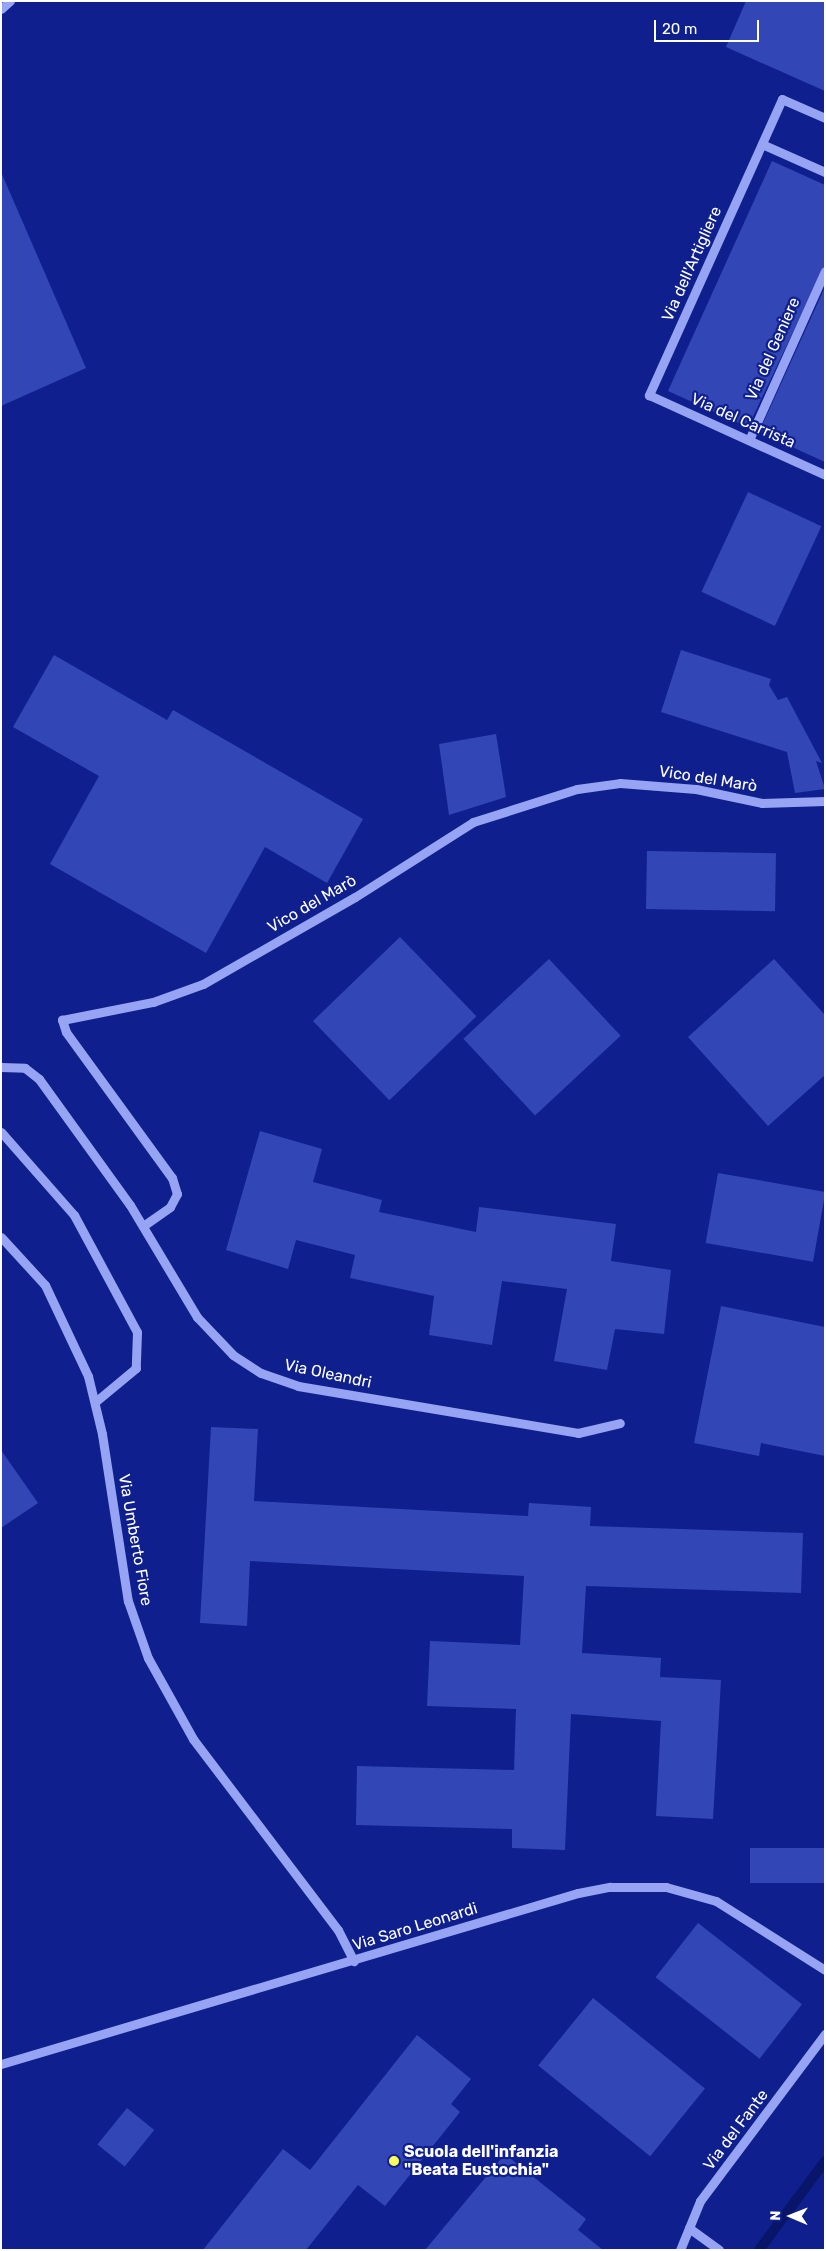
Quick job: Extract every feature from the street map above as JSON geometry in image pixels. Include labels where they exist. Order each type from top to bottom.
[{"type":"street","points":[[1,9],[10,1]]},
{"type":"street","name":"Via dell'Artigliere","points":[[649,395],[782,99],[825,118]]},
{"type":"street","points":[[762,144],[825,172]]},
{"type":"street","name":"Via del Geniere","points":[[749,440],[825,271]]},
{"type":"street","name":"Via del Carrista","points":[[649,395],[825,475]]},
{"type":"street","name":"Vico del Marò","points":[[143,1226],[170,1207],[177,1194],[172,1178],[66,1032],[62,1020],[153,1002],[203,984],[355,897],[473,822],[577,789],[620,783],[696,789],[762,803],[825,801]]},
{"type":"street","name":"Via Oleandri","points":[[1,1067],[25,1068],[39,1078],[143,1226],[198,1317],[232,1355],[261,1373],[298,1386],[578,1433],[620,1423]]},
{"type":"street","points":[[1,1132],[74,1216],[138,1332],[140,1349],[136,1368],[95,1402]]},
{"type":"street","name":"Via Umberto Fiore","points":[[1,1237],[40,1278],[63,1315],[95,1402],[128,1601],[148,1658],[193,1739],[338,1930],[354,1961]]},
{"type":"street","name":"Via Saro Leonardi","points":[[1,2064],[354,1961],[578,1893],[641,1885],[716,1901],[825,1970]]},
{"type":"street","name":"Via del Fante","points":[[680,2250],[700,2201],[825,2034]]},
{"type":"street","points":[[689,2228],[719,2250]]},
{"type":"building","points":[[746,1],[825,1],[825,91],[726,47]]},
{"type":"building","points":[[772,161],[825,185],[825,265],[748,427],[668,391]]},
{"type":"building","points":[[1,172],[86,368],[1,406]]},
{"type":"building","points":[[825,287],[825,462],[759,432]]},
{"type":"building","points":[[748,492],[821,526],[775,626],[702,592]]},
{"type":"building","points":[[681,650],[771,679],[769,685],[778,700],[787,697],[822,763],[816,761],[825,789],[795,793],[787,752],[661,712]]},
{"type":"building","points":[[54,655],[167,720],[173,710],[363,819],[327,883],[265,847],[206,953],[50,864],[99,776],[13,727]]},
{"type":"building","points":[[496,734],[506,797],[449,815],[439,744]]},
{"type":"building","points":[[647,851],[776,853],[775,911],[646,909]]},
{"type":"building","points":[[400,937],[476,1016],[389,1100],[313,1021]]},
{"type":"building","points":[[549,959],[621,1036],[535,1116],[463,1039]]},
{"type":"building","points":[[774,959],[825,1015],[825,1075],[768,1126],[688,1037]]},
{"type":"building","points":[[260,1131],[322,1149],[313,1182],[382,1200],[379,1212],[476,1232],[479,1207],[616,1224],[611,1261],[671,1270],[664,1334],[615,1329],[607,1370],[554,1361],[567,1289],[502,1281],[492,1345],[429,1335],[434,1296],[350,1278],[355,1255],[296,1240],[288,1269],[226,1250]]},
{"type":"building","points":[[718,1173],[825,1192],[813,1262],[706,1243]]},
{"type":"building","points":[[721,1306],[825,1327],[825,1456],[761,1443],[759,1456],[694,1443]]},
{"type":"building","points":[[211,1427],[258,1429],[254,1501],[528,1516],[529,1503],[591,1507],[590,1526],[803,1533],[801,1593],[586,1586],[582,1653],[661,1658],[660,1677],[721,1680],[713,1819],[656,1816],[661,1721],[571,1714],[565,1850],[512,1848],[512,1829],[356,1825],[357,1766],[514,1770],[516,1709],[427,1706],[430,1641],[520,1645],[524,1576],[250,1561],[247,1626],[200,1623]]},
{"type":"building","points":[[1,1450],[38,1503],[1,1528]]},
{"type":"building","points":[[750,1848],[825,1848],[825,1883],[750,1883]]},
{"type":"building","points":[[698,1923],[802,2004],[760,2059],[656,1977]]},
{"type":"building","points":[[593,1998],[705,2089],[650,2156],[538,2066]]},
{"type":"building","points":[[417,2035],[471,2079],[451,2104],[460,2112],[385,2206],[358,2185],[306,2250],[203,2250],[283,2149],[310,2170]]},
{"type":"building","points":[[127,2108],[154,2130],[125,2167],[97,2145]]},
{"type":"building","points":[[505,2154],[586,2219],[578,2230],[603,2250],[425,2250]]},
{"type":"waterway","points":[[759,2250],[825,2161]]},
{"type":"place","name":"Scuola dell'infanzia \"Beata Eustochia\"","points":[[394,2161]]}]
